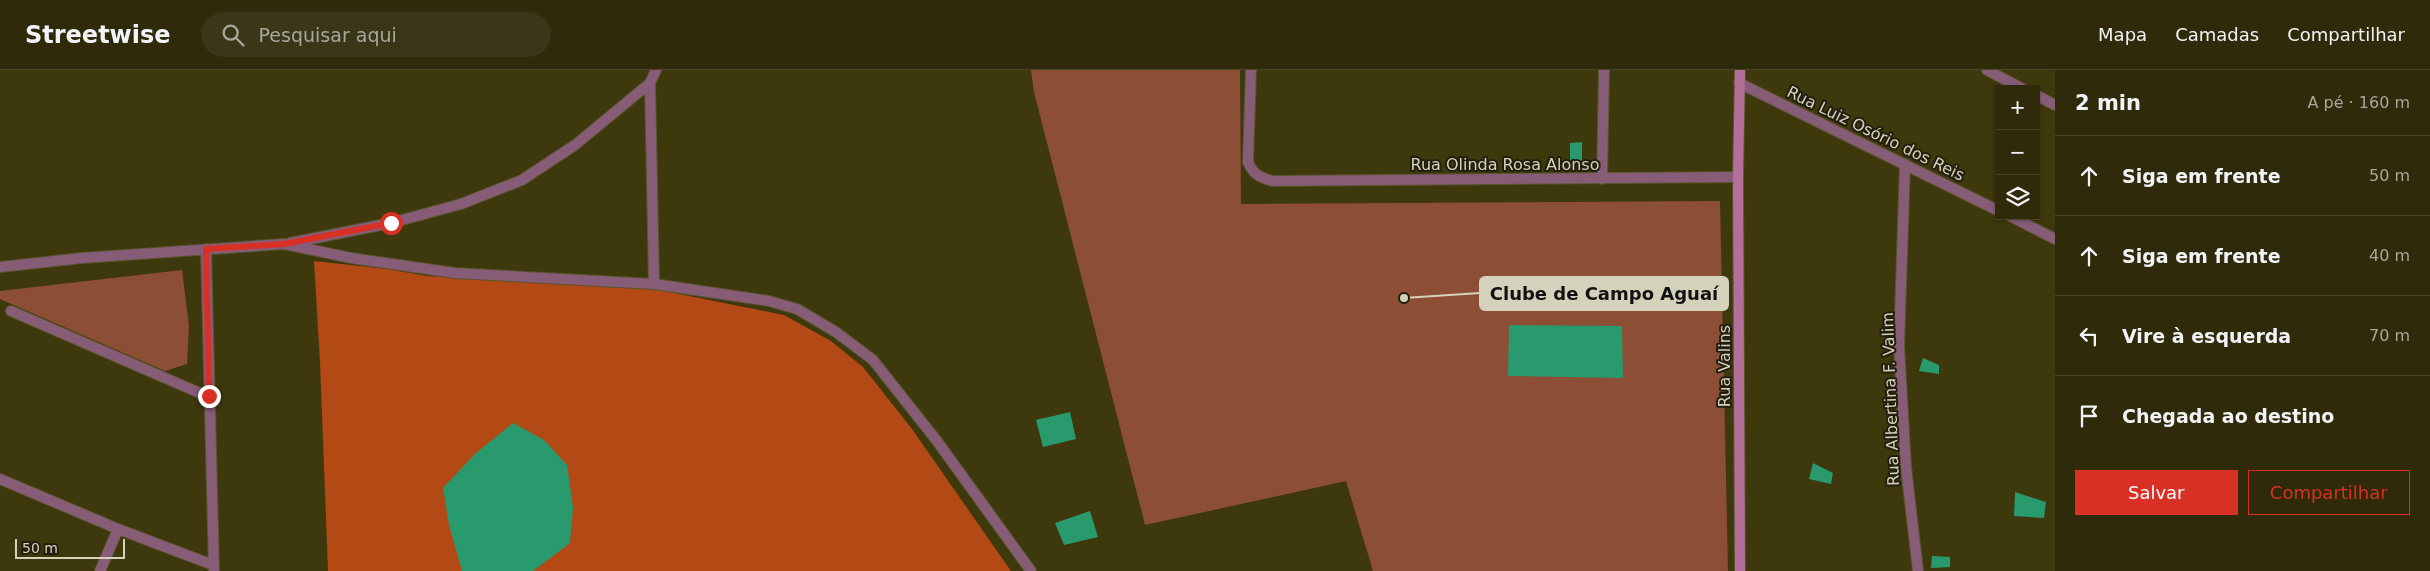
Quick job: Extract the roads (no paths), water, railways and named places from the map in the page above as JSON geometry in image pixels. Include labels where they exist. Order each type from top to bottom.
[{"type":"street","points":[[0,267],[82,258],[284,244],[391,223],[461,204],[522,180],[576,145],[650,83],[656,70]]},
{"type":"street","name":"Rua Olinda Rosa Alonso","points":[[1251,70],[1248,162],[1257,176],[1272,181],[1738,177]]},
{"type":"street","points":[[1602,179],[1604,70]]},
{"type":"street","name":"Rua Valins","points":[[1740,70],[1738,177],[1740,571]]},
{"type":"street","points":[[1987,70],[2015,85]]},
{"type":"street","name":"Rua Luiz Osório dos Reis","points":[[1739,82],[1995,209]]},
{"type":"street","points":[[650,83],[654,284]]},
{"type":"street","points":[[2040,98],[2055,105]]},
{"type":"street","name":"Rua Albertina F. Valim","points":[[1905,164],[1900,346],[1906,467],[1918,571]]},
{"type":"street","points":[[2018,220],[2055,239]]},
{"type":"street","points":[[284,244],[351,258],[455,273],[654,284],[769,301],[797,308],[836,332],[873,360],[937,441],[1031,571]]},
{"type":"street","points":[[0,480],[214,568],[206,249]]},
{"type":"street","points":[[11,311],[209,396]]},
{"type":"street","points":[[100,571],[118,530]]},
{"type":"place","name":"Clube de Campo Aguaí","points":[[1404,298]]}]
